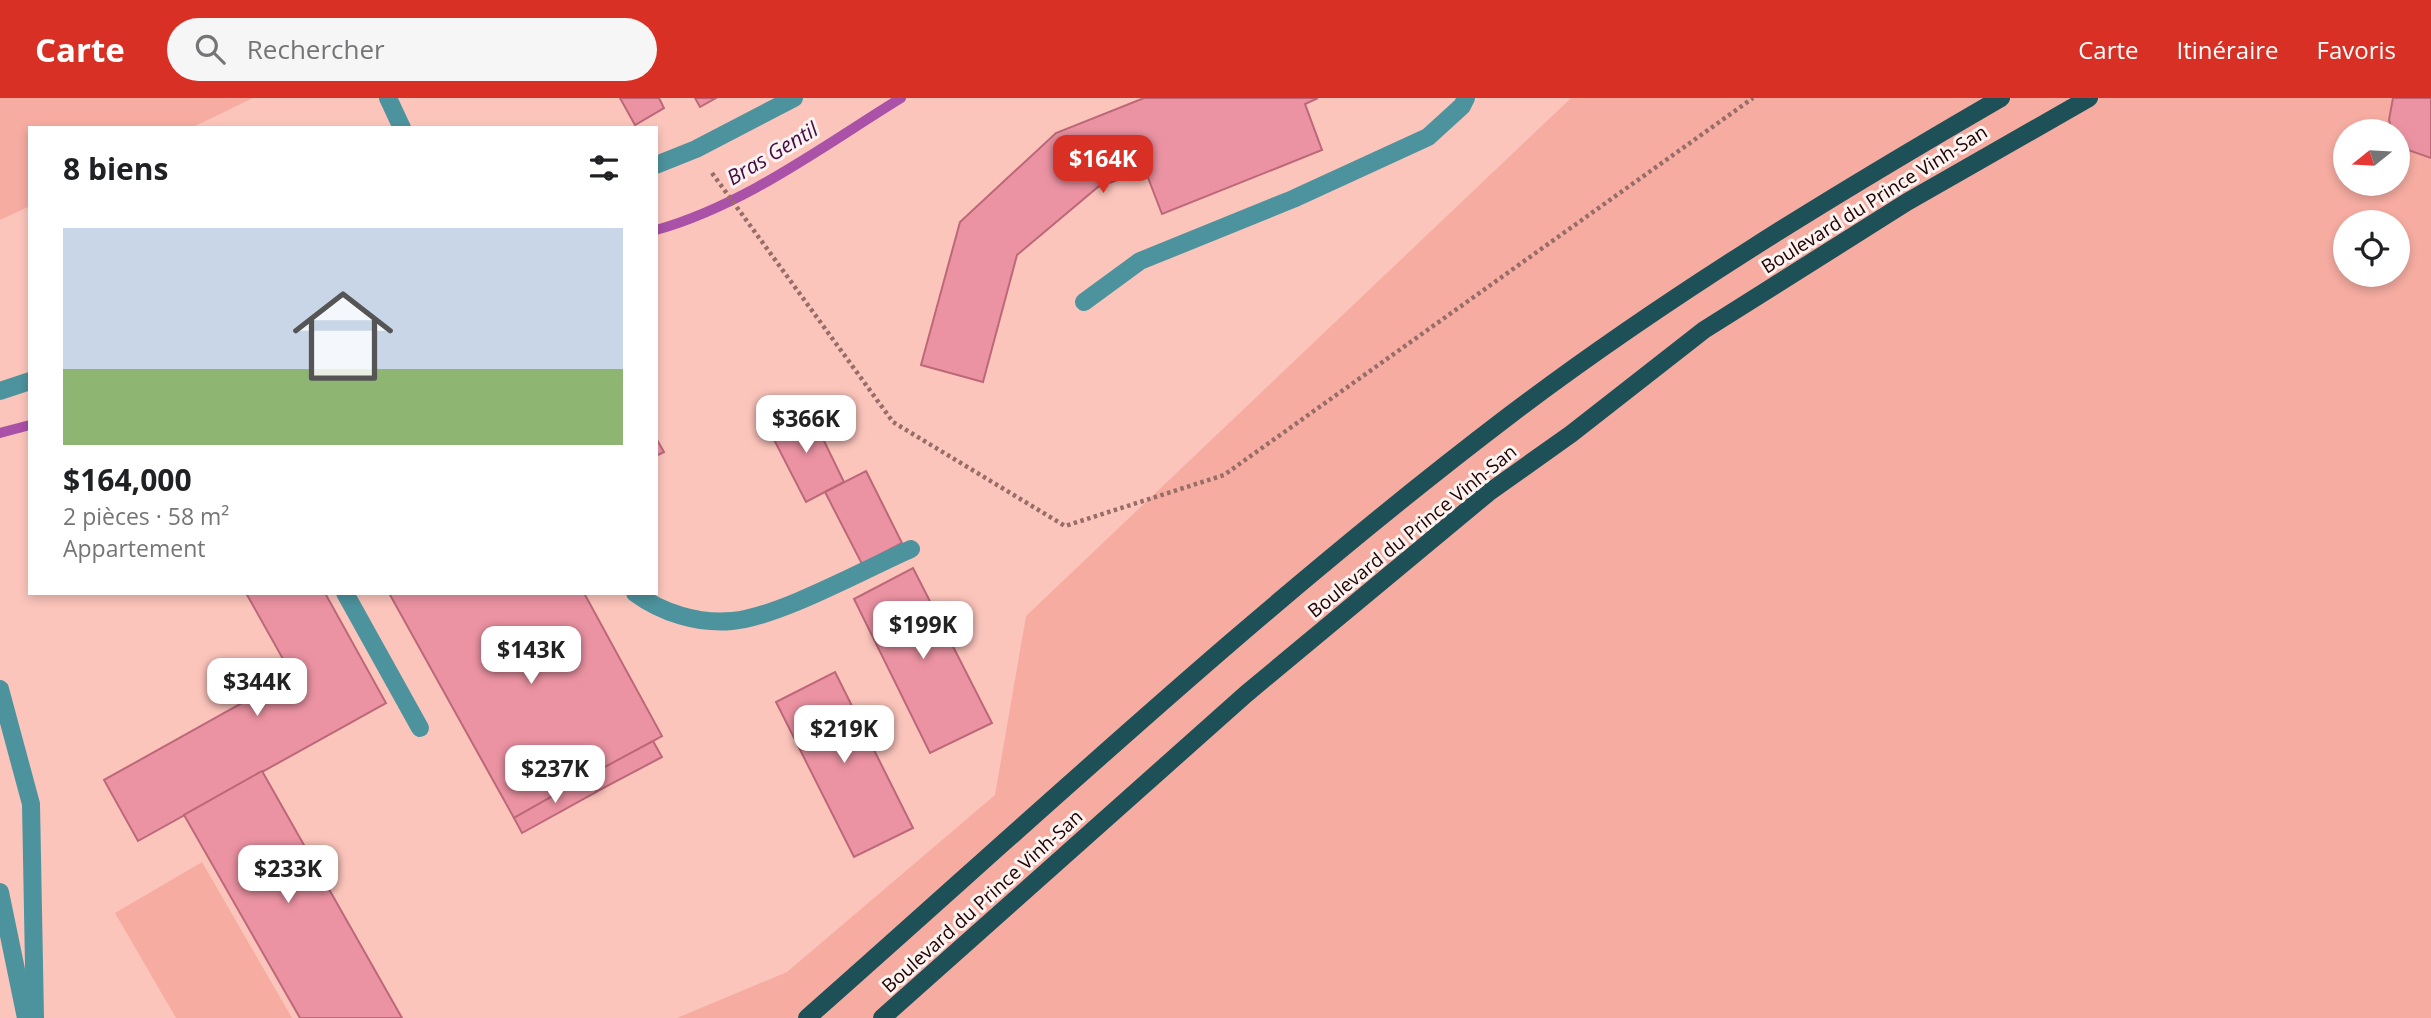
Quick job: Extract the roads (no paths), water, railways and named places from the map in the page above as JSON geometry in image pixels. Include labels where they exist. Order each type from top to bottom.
[{"type":"main road","name":"Boulevard du Prince Vinh-San","points":[[807,1018],[1269,610],[1510,416],[1612,341],[1739,256],[2001,98]]},
{"type":"main road","name":"Boulevard du Prince Vinh-San","points":[[882,1018],[1246,694],[1488,493],[1571,434],[1704,330],[1918,195],[2089,98]]},
{"type":"lane","points":[[387,98],[401,126]]},
{"type":"lane","points":[[658,164],[696,149],[794,98]]},
{"type":"lane","points":[[1084,302],[1140,261],[1293,199],[1428,137],[1462,106],[1466,98]]},
{"type":"lane","points":[[0,391],[28,383]]},
{"type":"lane","points":[[638,595],[650,604],[684,617],[732,621],[783,606],[911,548]]},
{"type":"lane","points":[[346,595],[419,728]]},
{"type":"lane","points":[[0,689],[31,804],[35,1018]]},
{"type":"lane","points":[[0,892],[26,1018]]},
{"type":"waterway","name":"Bras Gentil","points":[[658,229],[721,206],[752,190],[901,98]]},
{"type":"waterway","name":"Bras Gentil","points":[[0,433],[28,426]]}]
